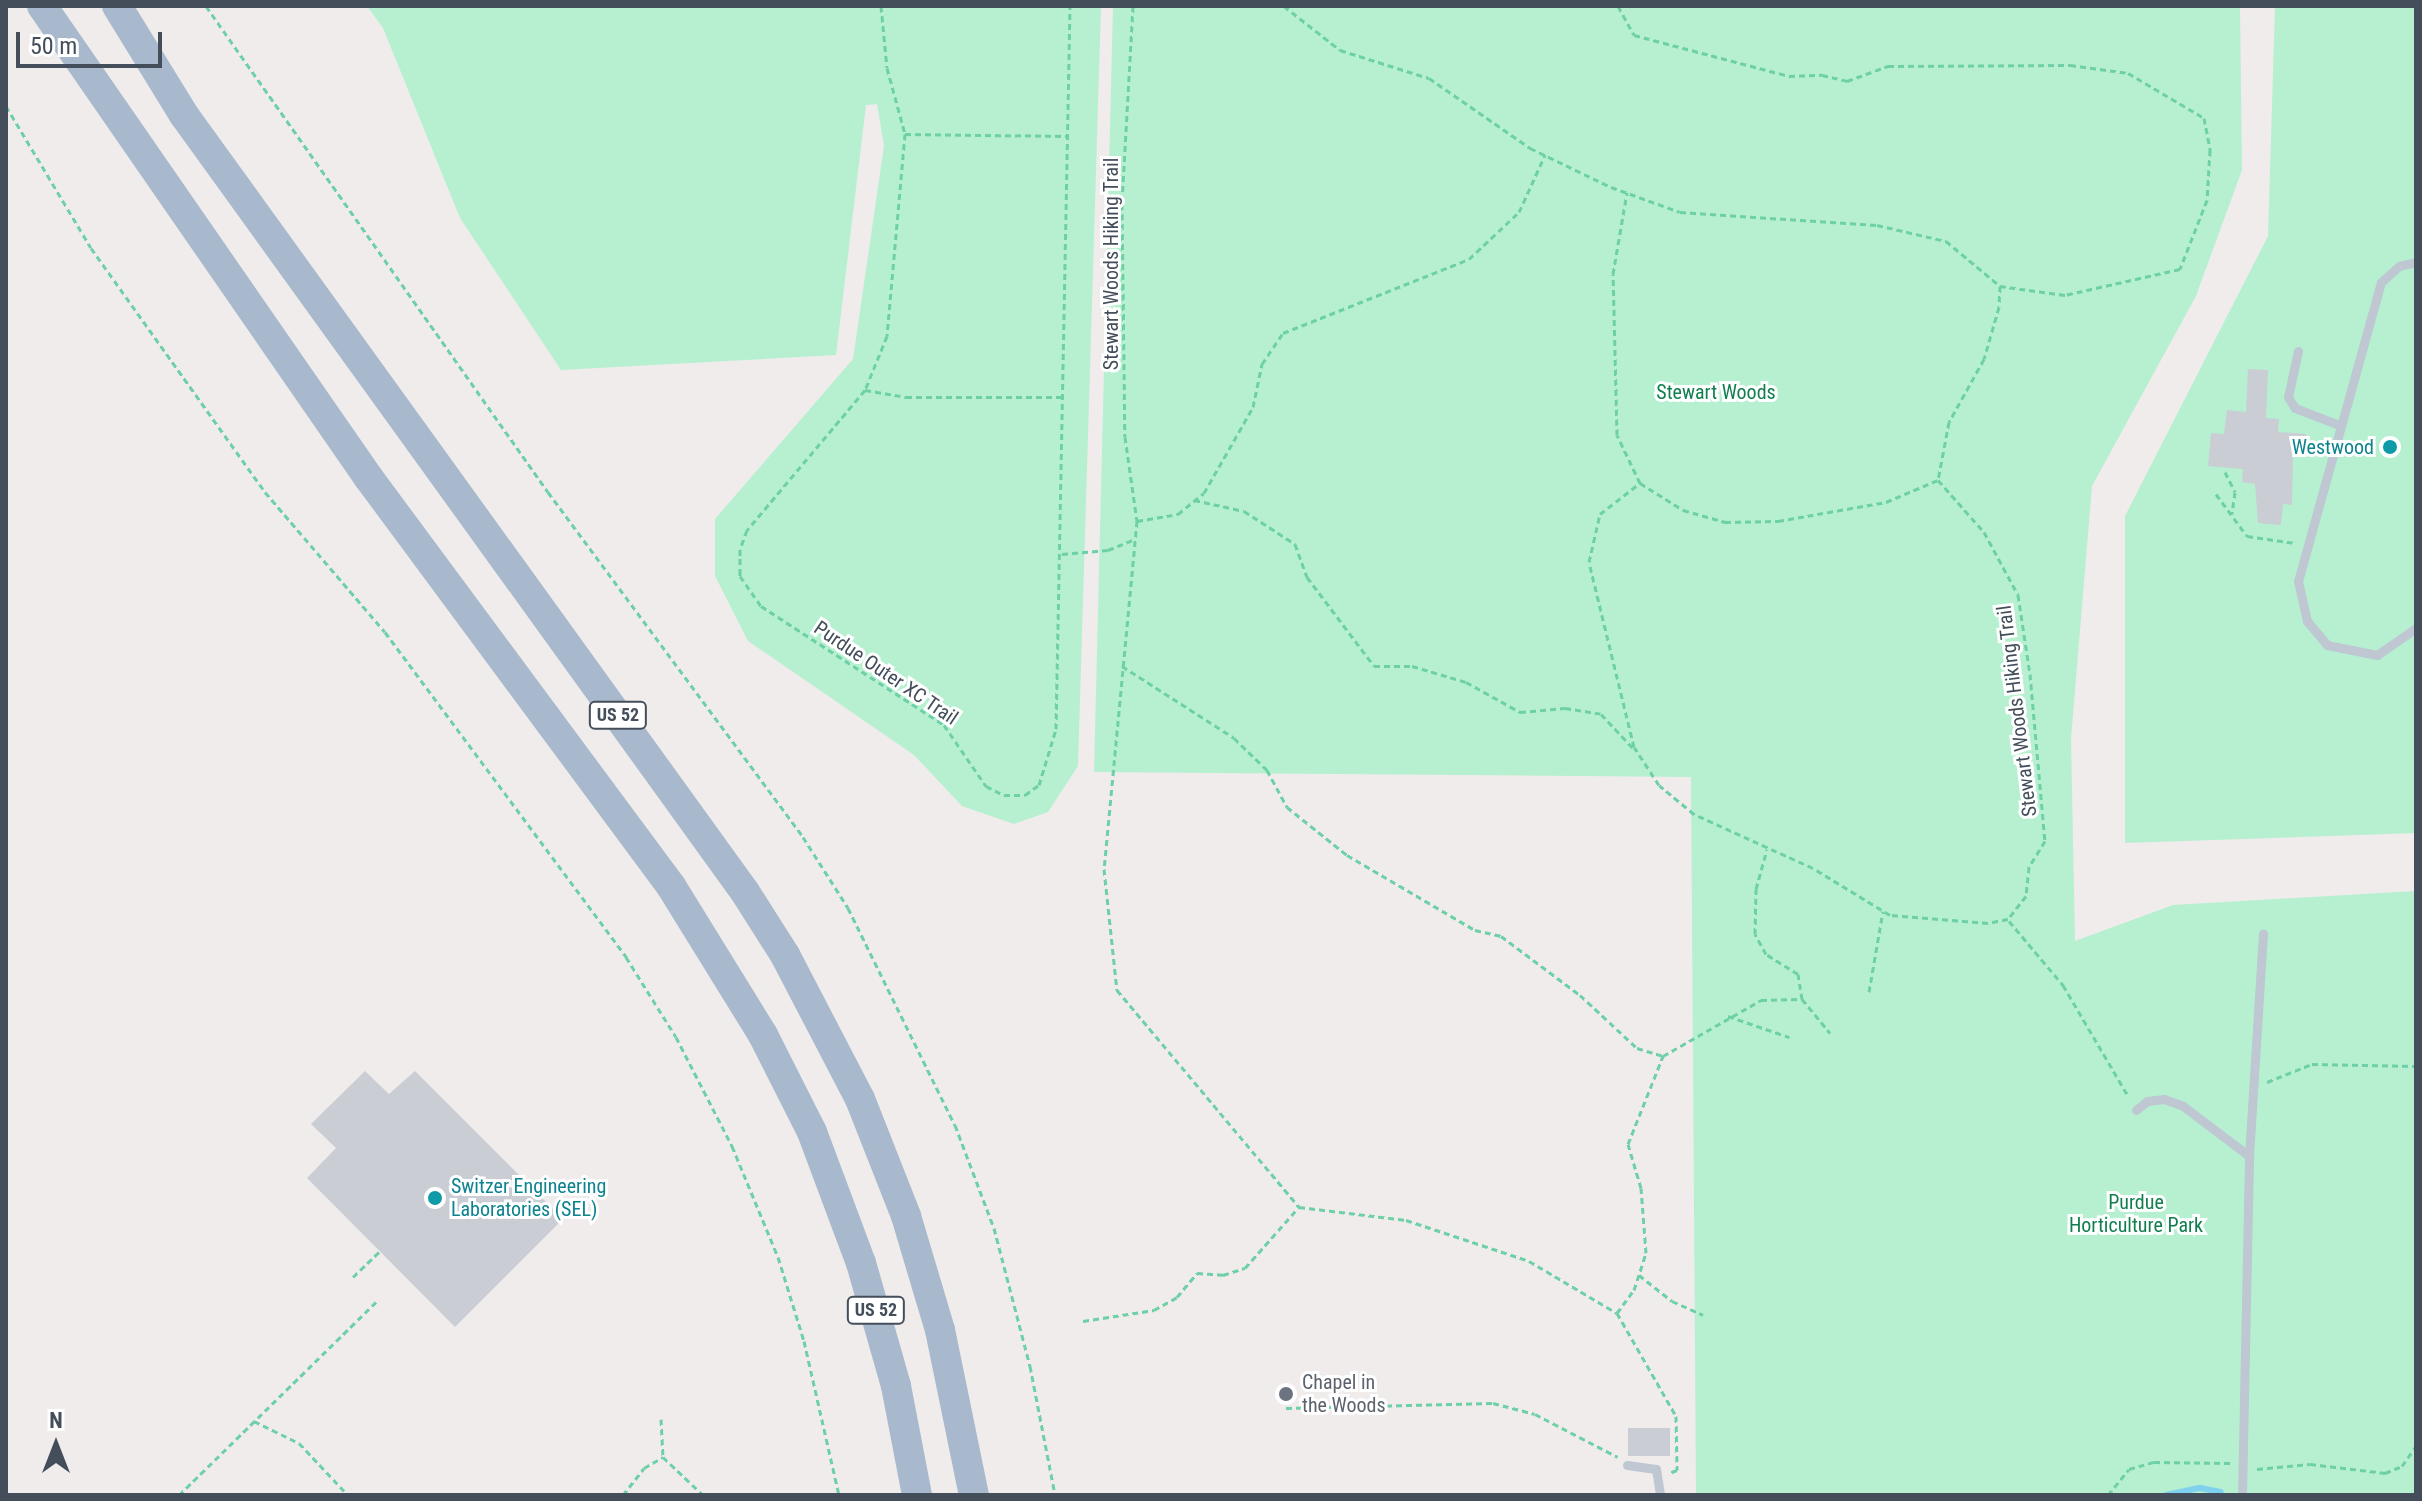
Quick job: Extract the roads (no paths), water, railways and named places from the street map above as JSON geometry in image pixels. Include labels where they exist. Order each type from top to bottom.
[{"type":"main road","name":"US 52","points":[[42,6],[368,477],[671,886],[763,1035],[812,1132],[861,1263],[896,1386],[917,1495]]},
{"type":"main road","name":"US 52","points":[[117,6],[184,115],[745,892],[785,955],[860,1099],[906,1216],[944,1344],[974,1495]]},
{"type":"lane","points":[[2416,262],[2399,266],[2381,282],[2306,545],[2298,600],[2307,621],[2327,645],[2377,655],[2416,628]]},
{"type":"lane","points":[[2298,351],[2288,397],[2295,408],[2339,425]]},
{"type":"lane","points":[[2242,1495],[2249,1156],[2257,1087],[2263,933]]},
{"type":"lane","points":[[2136,1110],[2147,1101],[2164,1099],[2183,1106],[2249,1156]]},
{"type":"lane","points":[[1627,1465],[1656,1469],[1660,1475],[1660,1495]]},
{"type":"waterway","points":[[2166,1495],[2200,1488],[2221,1492]]},
{"type":"place","name":"Westwood","points":[[2390,447]]},
{"type":"place","name":"Switzer Engineering Laboratories (SEL)","points":[[435,1198]]},
{"type":"place","name":"Chapel in the Woods","points":[[1286,1394]]},
{"type":"park label","name":"Stewart Woods","points":[[1716,392]]},
{"type":"park label","name":"Purdue Horticulture Park","points":[[2136,1214]]}]
